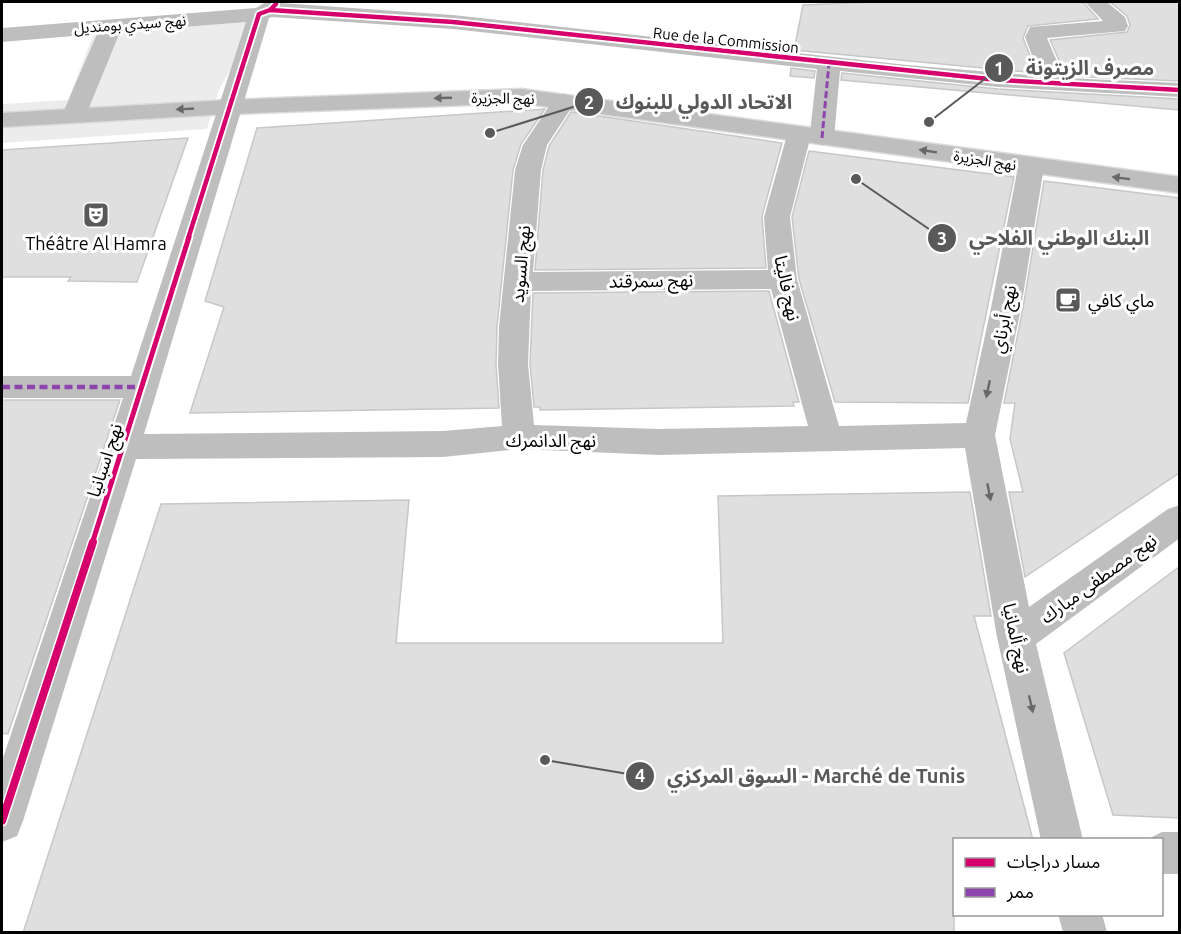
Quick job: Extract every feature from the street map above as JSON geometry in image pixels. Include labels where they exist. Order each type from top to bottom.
[{"type":"street","points":[[1055,84],[1036,36],[1038,32],[1118,26],[1117,22],[1095,2]]},
{"type":"street","name":"Rue de la Commission","points":[[273,6],[452,22],[829,63],[1055,84],[1179,90]]},
{"type":"street","name":"نهج سيدي بومنديل","points":[[2,35],[273,6]]},
{"type":"street","name":"نهج اسبانيا","points":[[2,821],[124,447],[229,107],[273,6]]},
{"type":"street","points":[[74,115],[111,25]]},
{"type":"street","name":"نهج فاليتا","points":[[827,439],[783,279],[777,217],[810,137],[829,63]]},
{"type":"street","name":"نهج الجزيرة","points":[[2,120],[229,107],[521,96],[1031,167],[1179,185]]},
{"type":"street","name":"نهج السويد","points":[[519,437],[513,364],[514,327],[520,282],[528,170],[535,145],[564,101]]},
{"type":"street","name":"نهج أبرناي","points":[[979,435],[1006,308],[1031,167]]},
{"type":"street","name":"نهج سمرقند","points":[[520,282],[783,279]]},
{"type":"street","points":[[2,387],[142,387]]},
{"type":"street","name":"نهج الدانمرك","points":[[124,447],[443,444],[519,437],[659,442],[979,435]]},
{"type":"street","name":"نهج ألمانيا","points":[[979,435],[1016,637],[1062,838]]},
{"type":"street","name":"نهج مصطفى مبارك","points":[[1016,637],[1179,519]]},
{"type":"street","points":[[1163,853],[1179,853]]},
{"type":"street","points":[[1080,916],[1085,933]]},
{"type":"shaded area","points":[[258,19],[219,90],[207,129],[2,143],[2,104],[68,100],[94,33]]},
{"type":"building","points":[[873,2],[1083,2],[1098,19],[1028,26],[1023,38],[1037,73],[794,50],[803,5]]},
{"type":"building","points":[[1110,2],[1179,2],[1179,81],[1066,76],[1050,40],[1127,32],[1130,25],[1127,16]]},
{"type":"building","points":[[791,68],[815,71],[814,78],[790,76]]},
{"type":"building","points":[[842,73],[998,89],[1179,99],[1179,110],[841,80]]},
{"type":"building","points":[[545,109],[521,144],[513,170],[497,327],[496,364],[499,408],[190,413],[224,307],[205,301],[257,128]]},
{"type":"building","points":[[571,112],[782,143],[762,216],[766,268],[535,270],[543,170],[549,146]]},
{"type":"building","name":"Théâtre Al Hamra","points":[[188,138],[137,282],[68,281],[71,277],[2,277],[2,150]]},
{"type":"building","points":[[809,151],[1014,177],[968,403],[835,402],[799,279],[792,217]]},
{"type":"building","points":[[1044,181],[1179,198],[1179,473],[1025,577],[1009,492],[1023,492],[1010,439],[1015,403],[1004,403],[1023,308]]},
{"type":"building","points":[[769,291],[799,402],[793,402],[794,406],[540,410],[540,407],[534,407],[530,364],[533,293]]},
{"type":"building","points":[[2,400],[120,400],[8,734],[2,733]]},
{"type":"building","points":[[970,492],[991,616],[974,616],[1032,838],[953,838],[954,933],[23,933],[161,504],[409,500],[396,643],[723,643],[718,496]]},
{"type":"building","points":[[1179,567],[1179,818],[1113,815],[1064,653]]},
{"type":"marked path","points":[[822,138],[829,63]]},
{"type":"marked path","points":[[2,387],[142,387]]},
{"type":"cycle path","points":[[2,821],[124,447],[259,14],[270,10],[276,4]]},
{"type":"cycle path","points":[[270,10],[453,22],[907,72],[998,80],[1180,90]]},
{"type":"place","name":"مصرف الزيتونة","points":[[929,122]]},
{"type":"place","name":"الاتحاد الدولي للبنوك","points":[[490,133]]},
{"type":"place","name":"البنك الوطني الفلاحي","points":[[856,179]]},
{"type":"place","name":"Théâtre Al Hamra","points":[[96,215]]},
{"type":"place","name":"ماي كافي","points":[[1068,300]]},
{"type":"place","name":"السوق المركزي - Marché de Tunis","points":[[545,760]]}]
